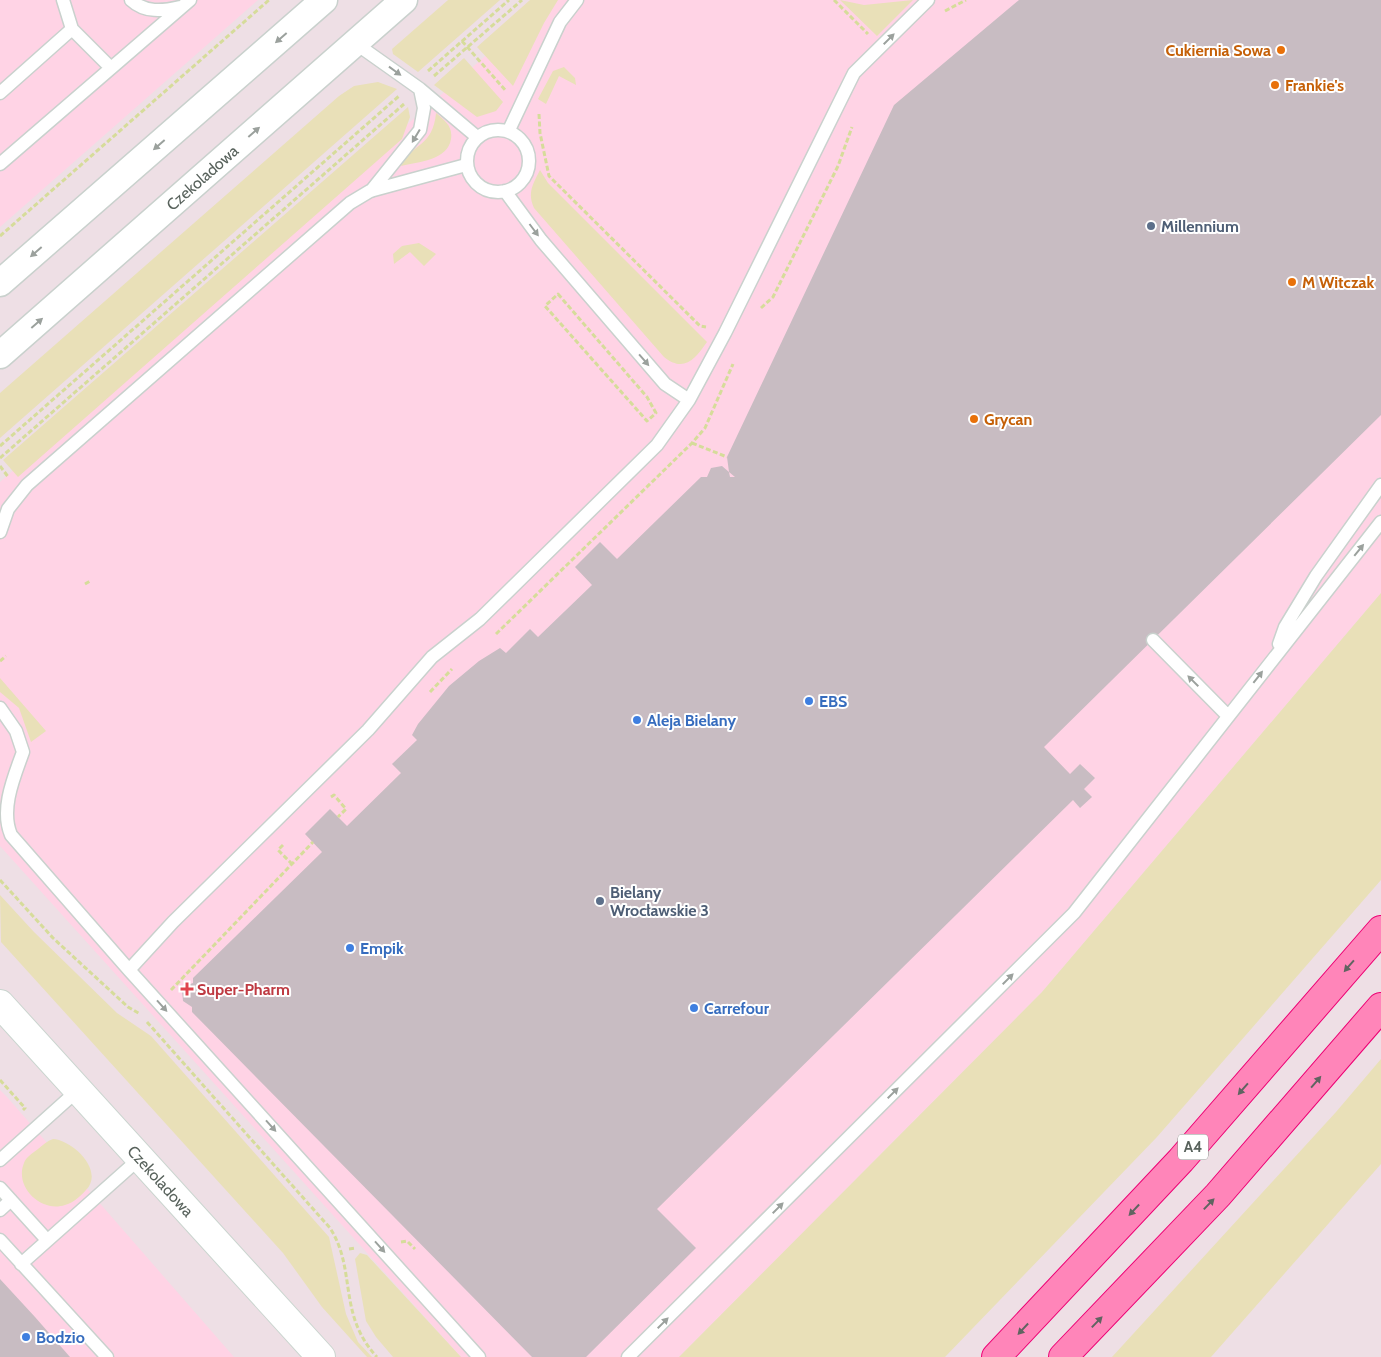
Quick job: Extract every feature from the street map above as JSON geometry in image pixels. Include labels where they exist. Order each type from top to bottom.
[{"type":"highway","name":"A4","points":[[996,1357],[1181,1160],[1381,930]]},
{"type":"highway","points":[[1063,1357],[1218,1194],[1381,1007]]},
{"type":"street","points":[[0,283],[324,0]]},
{"type":"street","name":"Czekoladowa","points":[[0,355],[404,0]]},
{"type":"street","name":"Czekoladowa","points":[[0,1004],[139,1160],[321,1357]]},
{"type":"lane","points":[[63,0],[72,29],[111,68]]},
{"type":"lane","points":[[508,130],[560,22],[577,0]]},
{"type":"lane","points":[[129,970],[173,922],[368,730],[432,657],[480,619],[638,465],[672,426],[689,400],[725,333],[854,73],[928,0]]},
{"type":"lane","points":[[138,1],[152,10],[186,3]]},
{"type":"lane","points":[[0,164],[186,3]]},
{"type":"lane","points":[[0,93],[72,29]]},
{"type":"lane","points":[[355,44],[417,87],[477,137]]},
{"type":"lane","points":[[370,191],[420,130],[424,108],[417,87]]},
{"type":"lane","points":[[492,129],[508,130],[522,140],[529,159],[523,179],[516,187],[495,192],[476,184],[466,165],[469,148],[477,137],[492,129]]},
{"type":"lane","points":[[0,532],[8,509],[27,485],[350,203],[370,191],[466,165]]},
{"type":"lane","points":[[505,191],[541,240],[665,384],[689,400]]},
{"type":"lane","points":[[1277,653],[1285,627],[1298,604],[1381,485]]},
{"type":"lane","points":[[628,1357],[1074,913],[1381,522]]},
{"type":"lane","points":[[1153,640],[1228,716]]},
{"type":"lane","points":[[0,708],[16,731],[24,752],[12,784],[5,822],[8,828],[129,970],[479,1357]]},
{"type":"lane","points":[[1,1156],[78,1091]]},
{"type":"lane","points":[[21,1264],[139,1160]]},
{"type":"lane","points":[[0,1188],[47,1240]]},
{"type":"lane","points":[[0,1210],[11,1200]]},
{"type":"lane","points":[[0,1240],[106,1357]]},
{"type":"path","points":[[0,236],[269,0]]},
{"type":"path","points":[[0,446],[417,87],[462,41],[509,0]]},
{"type":"path","points":[[430,80],[522,0]]},
{"type":"path","points":[[834,0],[868,34],[870,39]]},
{"type":"path","points":[[462,41],[508,94]]},
{"type":"path","points":[[0,458],[406,102]]},
{"type":"path","points":[[534,109],[539,112],[540,133],[549,176],[700,326],[714,328]]},
{"type":"path","points":[[558,294],[647,397],[656,413],[647,421],[545,306],[558,294]]},
{"type":"path","points":[[692,443],[728,457]]},
{"type":"path","points":[[0,466],[9,478]]},
{"type":"path","points":[[85,584],[90,580]]},
{"type":"path","points":[[0,661],[6,656]]},
{"type":"path","points":[[328,801],[334,794],[346,809],[338,817]]},
{"type":"path","points":[[169,992],[313,842]]},
{"type":"path","points":[[284,844],[278,850],[292,864]]},
{"type":"path","points":[[0,880],[53,938],[128,1007],[144,1016],[150,1027],[330,1228],[342,1255],[356,1327],[366,1344],[377,1357]]},
{"type":"path","points":[[0,1080],[26,1108],[19,1114]]},
{"type":"shaded area","points":[[0,0],[258,0],[0,227]]},
{"type":"shaded area","points":[[448,0],[500,0],[418,72],[393,54],[392,49]]},
{"type":"shaded area","points":[[530,0],[558,0],[544,23],[513,86],[477,47]]},
{"type":"shaded area","name":"Aleja Bielany","points":[[549,0],[1381,0],[1381,593],[1042,992],[679,1357],[461,1357],[0,846],[0,482]]},
{"type":"shaded area","points":[[840,0],[864,5],[913,0],[877,36]]},
{"type":"shaded area","points":[[464,58],[503,102],[496,111],[477,117],[434,85]]},
{"type":"shaded area","points":[[564,67],[575,78],[576,85],[559,76],[546,104],[538,99],[553,71]]},
{"type":"shaded area","points":[[378,82],[397,89],[0,438],[0,393],[339,96],[354,86]]},
{"type":"shaded area","points":[[408,107],[410,117],[402,139],[18,477],[3,460]]},
{"type":"shaded area","points":[[436,113],[450,127],[451,139],[449,146],[444,152],[431,159],[401,166],[411,153],[427,139],[434,124]]},
{"type":"shaded area","points":[[540,170],[548,183],[707,342],[698,354],[683,364],[671,362],[664,357],[534,208],[531,193]]},
{"type":"shaded area","points":[[419,243],[436,254],[424,266],[410,252],[394,264],[393,254],[402,246]]},
{"type":"shaded area","points":[[1381,593],[1381,880],[1157,1137],[945,1357],[679,1357],[1042,992]]},
{"type":"shaded area","points":[[0,678],[46,731],[31,742],[19,708],[0,692]]},
{"type":"shaded area","points":[[0,895],[34,932],[117,1013],[151,1036],[329,1237],[346,1314],[358,1342],[372,1357],[367,1357],[322,1307],[283,1253],[1,942]]},
{"type":"shaded area","points":[[1381,1059],[1381,1164],[1211,1357],[1112,1357],[1336,1112]]},
{"type":"shaded area","points":[[0,1090],[7,1097],[234,1357],[0,1357]]},
{"type":"shaded area","points":[[53,1139],[61,1141],[77,1150],[89,1165],[92,1174],[91,1182],[82,1195],[68,1204],[56,1206],[39,1202],[32,1196],[26,1189],[22,1172],[28,1157]]},
{"type":"shaded area","points":[[360,1253],[367,1255],[461,1357],[393,1357],[376,1337],[366,1321],[355,1259]]},
{"type":"building","points":[[1019,0],[1381,0],[1381,415],[1044,747],[1070,774],[1080,764],[1095,778],[1084,789],[1092,797],[1080,808],[1073,800],[657,1209],[696,1248],[586,1357],[532,1357],[192,1012],[192,1007],[183,1001],[182,990],[185,986],[193,983],[193,978],[322,852],[305,834],[330,809],[347,826],[401,773],[392,764],[417,740],[412,735],[418,724],[449,686],[479,661],[500,648],[506,653],[530,629],[538,637],[592,585],[575,567],[600,542],[617,559],[701,477],[707,477],[711,468],[722,466],[729,472],[727,457],[894,105]]},
{"type":"building","name":"Bodzio","points":[[0,1279],[35,1317],[70,1357],[0,1357]]},
{"type":"place","name":"Cukiernia Sowa","points":[[1281,50]]},
{"type":"place","name":"Frankie's","points":[[1275,85]]},
{"type":"place","name":"Millennium","points":[[1151,226]]},
{"type":"place","name":"M Witczak","points":[[1292,282]]},
{"type":"place","name":"Grycan","points":[[974,419]]},
{"type":"place","name":"EBS","points":[[809,701]]},
{"type":"place","name":"Aleja Bielany","points":[[637,720]]},
{"type":"place","name":"Bielany Wrocławskie 3","points":[[600,901]]},
{"type":"place","name":"Empik","points":[[350,948]]},
{"type":"place","name":"Super-Pharm","points":[[187,989]]},
{"type":"place","name":"Carrefour","points":[[694,1008]]},
{"type":"place","name":"Bodzio","points":[[26,1337]]}]
